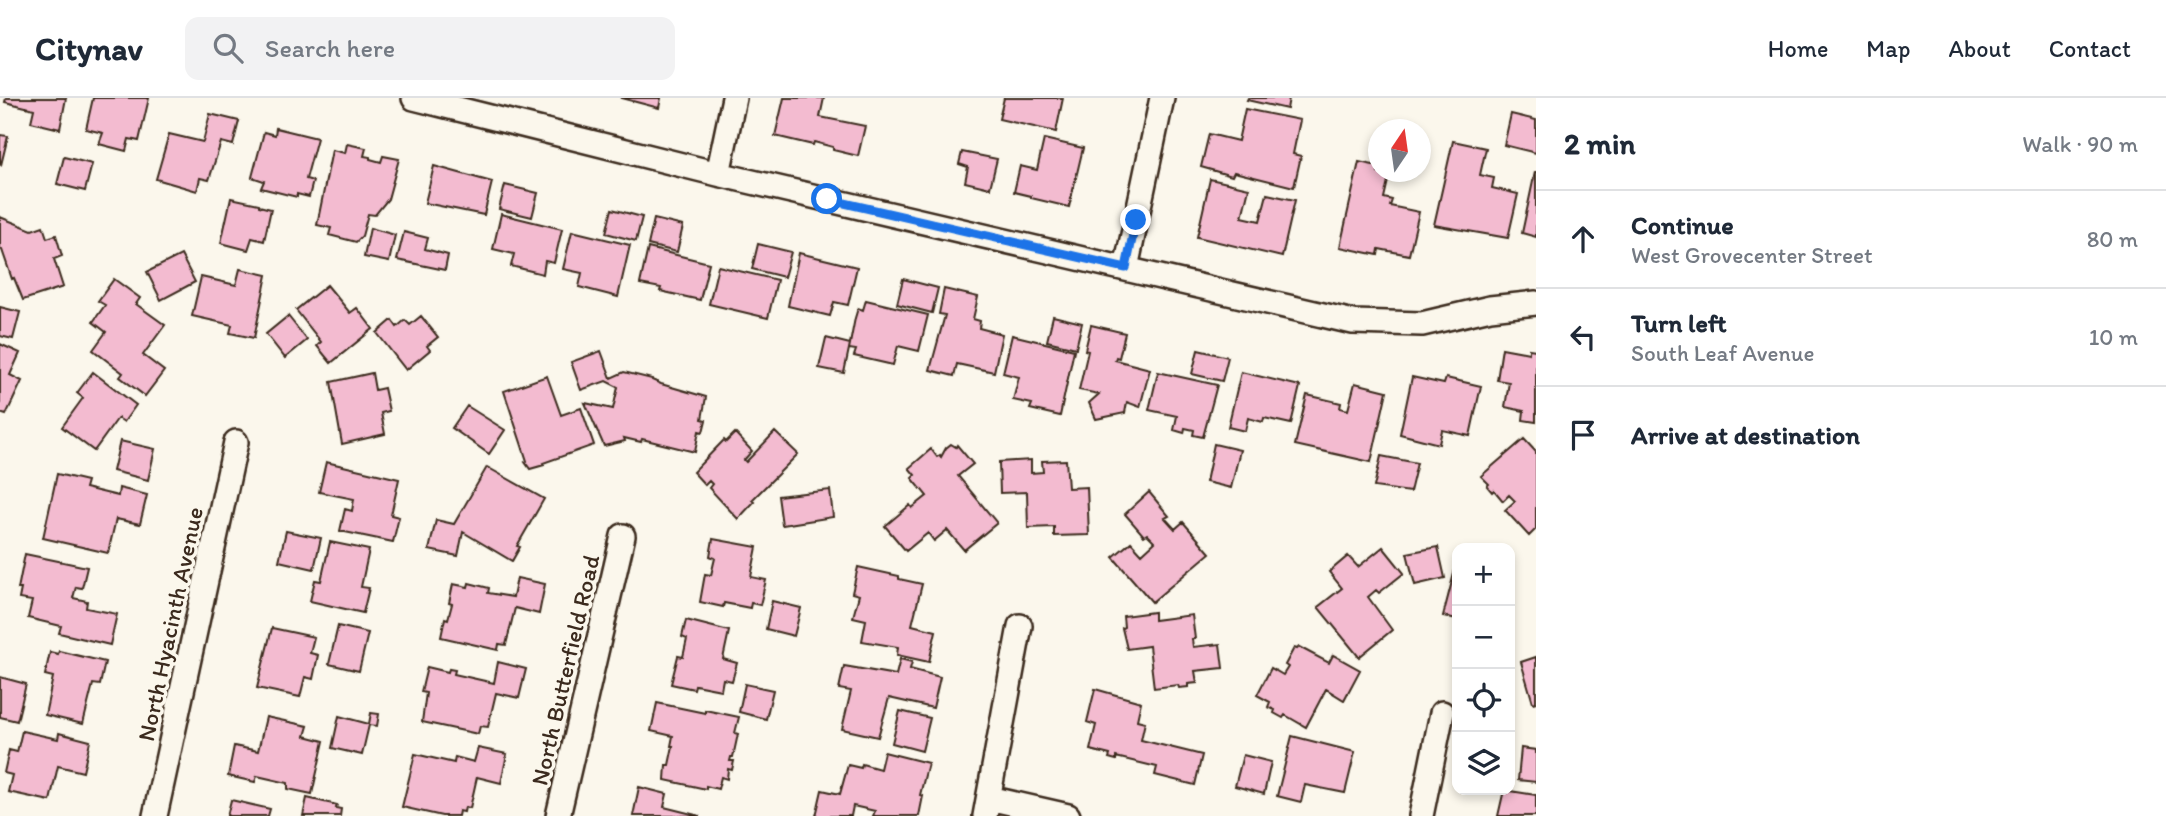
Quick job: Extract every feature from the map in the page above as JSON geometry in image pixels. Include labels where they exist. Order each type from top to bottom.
[{"type":"street","points":[[414,98],[718,174],[1353,322],[1422,324],[1490,308],[1536,303]]},
{"type":"street","points":[[718,174],[734,98]]},
{"type":"street","points":[[1126,268],[1162,98]]},
{"type":"street","name":"North Hyacinth Avenue","points":[[155,816],[236,442]]},
{"type":"street","name":"North Butterfield Road","points":[[558,816],[623,536]]},
{"type":"street","points":[[1020,626],[987,807],[1068,816]]},
{"type":"street","points":[[1420,816],[1442,713]]},
{"type":"building","points":[[6,98],[66,98],[60,129],[31,122],[34,109],[5,102]]},
{"type":"building","points":[[93,98],[149,98],[139,141],[129,139],[126,151],[99,144],[103,133],[86,129]]},
{"type":"building","points":[[621,98],[661,98],[659,108]]},
{"type":"building","points":[[784,98],[824,98],[820,117],[865,126],[858,156],[814,142],[813,145],[775,136]]},
{"type":"building","points":[[1004,98],[1063,98],[1056,132],[999,119]]},
{"type":"building","points":[[1289,98],[1287,109],[1247,100]]},
{"type":"building","points":[[1245,109],[1300,120],[1293,154],[1301,156],[1294,187],[1234,172],[1232,176],[1201,167],[1209,134],[1238,141]]},
{"type":"building","points":[[210,114],[239,121],[233,145],[221,142],[209,180],[200,178],[197,191],[156,179],[169,134],[203,142]]},
{"type":"building","points":[[1511,114],[1536,120],[1536,153],[1504,145]]},
{"type":"building","points":[[276,128],[317,138],[306,179],[313,181],[309,197],[297,194],[297,197],[261,188],[264,181],[252,177],[264,132],[275,135]]},
{"type":"building","points":[[0,135],[8,136],[1,165],[0,164]]},
{"type":"building","points":[[1044,139],[1083,148],[1069,207],[1014,192],[1020,166],[1037,170]]},
{"type":"building","points":[[1453,141],[1486,148],[1480,175],[1494,178],[1492,188],[1518,194],[1508,238],[1434,225]]},
{"type":"building","points":[[347,144],[366,148],[364,156],[370,159],[381,162],[383,156],[399,159],[388,199],[375,215],[368,214],[362,236],[356,242],[329,235],[331,228],[317,225],[332,150],[345,153]]},
{"type":"building","points":[[962,152],[997,159],[990,188],[965,182],[968,167],[959,164]]},
{"type":"building","points":[[64,157],[92,164],[85,191],[57,184]]},
{"type":"building","points":[[1359,162],[1368,164],[1368,182],[1388,182],[1384,198],[1392,200],[1390,206],[1419,212],[1409,255],[1379,249],[1378,255],[1340,247]]},
{"type":"building","points":[[434,166],[492,182],[484,215],[425,203]]},
{"type":"building","points":[[1536,172],[1536,237],[1522,233]]},
{"type":"building","points":[[1210,179],[1249,188],[1242,217],[1260,221],[1267,194],[1295,200],[1282,257],[1197,237]]},
{"type":"building","points":[[505,185],[538,193],[532,217],[499,209]]},
{"type":"building","points":[[231,198],[271,209],[264,241],[252,238],[248,250],[221,243]]},
{"type":"building","points":[[612,209],[642,217],[636,241],[606,233]]},
{"type":"building","points":[[501,214],[562,229],[554,263],[545,261],[543,274],[511,266],[514,254],[493,249]]},
{"type":"building","points":[[0,217],[32,230],[43,226],[47,238],[56,235],[62,256],[54,259],[63,287],[23,300],[0,249]]},
{"type":"building","points":[[654,219],[683,226],[677,252],[648,245]]},
{"type":"building","points":[[370,228],[395,235],[389,262],[364,257]]},
{"type":"building","points":[[572,231],[630,245],[618,297],[579,287],[582,273],[563,269]]},
{"type":"building","points":[[404,232],[428,238],[425,249],[448,255],[445,270],[397,260]]},
{"type":"building","points":[[758,244],[791,252],[784,277],[752,269]]},
{"type":"building","points":[[648,248],[709,263],[700,300],[640,284]]},
{"type":"building","points":[[799,253],[857,267],[848,305],[834,302],[830,316],[788,306]]},
{"type":"building","points":[[181,255],[195,282],[161,300],[147,272]]},
{"type":"building","points":[[718,266],[777,280],[768,318],[709,304]]},
{"type":"building","points":[[240,269],[267,275],[254,338],[230,333],[232,325],[192,316],[201,277],[236,285]]},
{"type":"building","points":[[114,279],[140,298],[136,304],[165,325],[143,355],[164,371],[145,396],[120,377],[123,373],[93,350],[106,332],[93,322],[105,305],[98,301]]},
{"type":"building","points":[[903,279],[938,288],[932,313],[897,304]]},
{"type":"building","points":[[327,285],[350,313],[357,308],[373,329],[331,363],[317,346],[321,342],[296,310]]},
{"type":"building","points":[[944,289],[978,297],[973,319],[980,321],[979,328],[1002,334],[994,372],[957,364],[954,376],[930,370],[945,315],[939,314]]},
{"type":"building","points":[[866,300],[928,315],[919,351],[898,346],[893,365],[854,356],[856,350],[849,349],[855,318],[858,308],[863,310]]},
{"type":"building","points":[[0,307],[20,312],[13,339],[0,336]]},
{"type":"building","points":[[288,316],[307,340],[285,358],[266,334]]},
{"type":"building","points":[[421,316],[438,337],[427,346],[430,350],[406,370],[377,333],[392,320],[397,327],[405,320],[410,325]]},
{"type":"building","points":[[1053,316],[1082,323],[1076,348],[1047,341]]},
{"type":"building","points":[[1091,325],[1125,333],[1119,358],[1116,357],[1115,360],[1150,369],[1140,407],[1127,402],[1125,413],[1096,419],[1089,403],[1099,394],[1079,390]]},
{"type":"building","points":[[1012,335],[1074,350],[1060,416],[1030,409],[1032,404],[1013,400],[1019,377],[1003,373]]},
{"type":"building","points":[[826,338],[850,344],[844,373],[819,368]]},
{"type":"building","points":[[0,344],[20,353],[10,375],[22,381],[6,415],[0,413]]},
{"type":"building","points":[[1502,348],[1529,353],[1529,349],[1536,350],[1536,422],[1523,420],[1524,411],[1505,407],[1509,382],[1497,380]]},
{"type":"building","points":[[1198,350],[1228,357],[1222,381],[1192,374]]},
{"type":"building","points":[[601,351],[611,378],[624,372],[706,397],[702,419],[706,420],[703,432],[699,431],[695,452],[642,439],[641,442],[624,438],[625,441],[604,446],[585,403],[613,409],[618,387],[606,381],[581,390],[571,362]]},
{"type":"building","points":[[93,372],[136,405],[124,422],[118,418],[94,451],[62,427],[83,398],[77,393]]},
{"type":"building","points":[[1158,372],[1217,385],[1203,437],[1193,435],[1194,430],[1185,428],[1184,433],[1174,430],[1177,416],[1149,410]]},
{"type":"building","points":[[1241,372],[1300,386],[1291,424],[1264,418],[1263,422],[1248,418],[1245,431],[1228,427]]},
{"type":"building","points":[[372,373],[375,390],[384,388],[389,411],[381,413],[385,434],[342,444],[331,382]]},
{"type":"building","points":[[547,376],[561,415],[581,408],[594,445],[530,469],[525,462],[527,461],[504,391]]},
{"type":"building","points":[[1412,377],[1444,384],[1446,378],[1481,386],[1470,436],[1442,430],[1439,444],[1400,434]]},
{"type":"building","points":[[1355,383],[1387,391],[1371,462],[1295,445],[1307,395],[1341,403],[1340,408],[1348,410]]},
{"type":"building","points":[[467,406],[505,430],[489,454],[452,428]]},
{"type":"building","points":[[775,432],[798,454],[752,500],[754,502],[738,519],[709,488],[712,484],[709,481],[705,485],[693,472],[724,440],[726,442],[735,433],[752,451],[744,460],[746,462]]},
{"type":"building","points":[[1524,439],[1536,452],[1536,529],[1529,536],[1505,510],[1515,501],[1509,495],[1503,501],[1494,490],[1492,492],[1481,476]]},
{"type":"building","points":[[120,441],[155,449],[148,480],[113,471]]},
{"type":"building","points":[[951,444],[956,447],[957,445],[973,464],[958,476],[997,523],[964,550],[947,530],[934,541],[928,533],[906,551],[885,526],[910,505],[912,508],[927,496],[912,478],[915,475],[909,468],[931,449],[937,457],[941,457]]},
{"type":"building","points":[[1214,444],[1240,450],[1231,488],[1206,482]]},
{"type":"building","points":[[1381,456],[1417,463],[1410,492],[1374,487]]},
{"type":"building","points":[[1031,460],[1031,473],[1043,472],[1042,461],[1066,460],[1068,488],[1087,487],[1089,535],[1054,536],[1054,527],[1028,528],[1027,492],[1000,493],[999,462]]},
{"type":"building","points":[[326,462],[399,479],[391,515],[399,517],[393,542],[340,531],[345,509],[352,511],[354,499],[319,492]]},
{"type":"building","points":[[487,467],[544,499],[517,546],[520,547],[512,561],[463,532],[458,556],[429,550],[436,520],[454,524]]},
{"type":"building","points":[[57,474],[87,481],[85,488],[118,496],[119,488],[147,495],[140,524],[116,519],[108,553],[43,538]]},
{"type":"building","points":[[830,490],[833,517],[782,525],[778,496]]},
{"type":"building","points":[[1149,492],[1169,516],[1165,518],[1175,529],[1183,522],[1210,553],[1152,602],[1113,557],[1131,542],[1142,554],[1155,542],[1147,534],[1144,536],[1125,514]]},
{"type":"building","points":[[286,531],[321,538],[314,569],[279,561]]},
{"type":"building","points":[[713,539],[757,547],[751,577],[766,580],[760,605],[751,603],[750,608],[724,603],[723,607],[700,602],[705,574],[711,575],[715,558],[710,556]]},
{"type":"building","points":[[330,542],[369,550],[361,587],[369,588],[363,613],[310,601],[315,580],[321,581]]},
{"type":"building","points":[[1383,547],[1404,573],[1379,593],[1376,590],[1368,597],[1392,630],[1359,657],[1318,607],[1342,588],[1329,572],[1348,556],[1358,567]]},
{"type":"building","points":[[1438,547],[1445,578],[1415,585],[1407,553]]},
{"type":"building","points":[[25,554],[87,567],[82,588],[76,587],[73,598],[87,601],[86,608],[117,614],[110,645],[59,633],[61,626],[28,618],[32,601],[19,599],[21,589],[18,589]]},
{"type":"building","points":[[858,567],[922,584],[912,625],[936,631],[929,662],[897,655],[898,647],[862,641],[866,620],[853,617],[859,595],[852,593]]},
{"type":"building","points":[[517,578],[545,584],[539,614],[515,608],[506,645],[499,644],[498,650],[441,637],[445,618],[448,619],[452,604],[449,603],[453,584],[468,587],[469,583],[489,588],[488,593],[513,597]]},
{"type":"building","points":[[1452,581],[1452,618],[1443,616]]},
{"type":"building","points":[[772,601],[801,608],[794,636],[766,629]]},
{"type":"building","points":[[1154,612],[1154,620],[1192,615],[1195,639],[1192,639],[1193,647],[1220,644],[1223,668],[1195,671],[1197,683],[1188,684],[1188,687],[1179,688],[1178,685],[1154,688],[1149,646],[1127,649],[1122,628],[1123,616]]},
{"type":"building","points":[[686,620],[729,631],[723,659],[737,663],[732,681],[723,679],[721,690],[695,685],[694,689],[671,684],[678,656],[683,657],[687,639],[682,637]]},
{"type":"building","points":[[338,626],[368,633],[359,671],[329,664]]},
{"type":"building","points":[[272,628],[314,637],[310,653],[318,655],[313,679],[305,677],[300,697],[257,688]]},
{"type":"building","points":[[1299,647],[1329,663],[1333,655],[1360,670],[1344,700],[1326,689],[1306,727],[1285,715],[1283,718],[1274,713],[1275,710],[1268,707],[1270,702],[1257,695],[1271,668],[1283,675],[1294,648]]},
{"type":"building","points":[[59,651],[105,662],[100,685],[93,684],[83,724],[45,715],[53,677],[45,675],[50,652],[58,654]]},
{"type":"building","points":[[1536,657],[1536,702],[1533,703],[1521,662]]},
{"type":"building","points":[[900,659],[912,662],[910,669],[940,677],[933,708],[889,698],[878,737],[842,729],[851,691],[839,689],[844,666],[896,675]]},
{"type":"building","points":[[498,662],[526,669],[519,698],[496,693],[488,727],[480,726],[478,734],[422,722],[426,693],[421,692],[427,667],[448,672],[449,669],[455,670],[454,674],[494,683]]},
{"type":"building","points":[[0,677],[26,684],[17,721],[0,717]]},
{"type":"building","points":[[745,684],[773,690],[766,719],[739,712]]},
{"type":"building","points":[[1095,689],[1141,702],[1137,720],[1145,722],[1141,740],[1202,755],[1195,785],[1155,775],[1157,767],[1116,757],[1116,760],[1109,758],[1110,755],[1090,750],[1096,725],[1087,722]]},
{"type":"building","points":[[657,703],[739,717],[735,733],[738,734],[730,761],[734,761],[732,770],[728,769],[727,779],[721,777],[718,789],[665,780],[673,736],[651,731]]},
{"type":"building","points":[[900,711],[930,718],[922,751],[892,743]]},
{"type":"building","points":[[371,713],[379,714],[377,726],[369,725],[362,755],[332,748],[339,716],[369,724]]},
{"type":"building","points":[[266,717],[308,726],[305,736],[324,741],[312,794],[288,789],[288,783],[257,776],[255,782],[228,776],[234,746],[258,751]]},
{"type":"building","points":[[22,731],[58,739],[59,733],[90,741],[83,772],[58,766],[50,801],[8,792],[12,775],[4,773],[9,750],[17,752]]},
{"type":"building","points":[[1292,736],[1355,752],[1345,793],[1305,785],[1301,802],[1277,796]]},
{"type":"building","points":[[478,748],[507,754],[501,783],[477,777],[470,808],[465,807],[464,812],[459,811],[458,816],[442,816],[402,807],[415,754],[454,763],[455,757],[474,762]]},
{"type":"building","points":[[1521,748],[1536,750],[1536,782],[1518,780]]},
{"type":"building","points":[[884,752],[928,763],[920,795],[923,796],[919,816],[873,816],[875,811],[853,806],[851,816],[816,816],[822,790],[840,794],[848,765],[861,768],[862,764],[880,769]]},
{"type":"building","points":[[1243,755],[1271,762],[1264,794],[1235,786]]},
{"type":"building","points":[[639,787],[667,794],[664,807],[700,816],[633,816]]},
{"type":"building","points":[[1515,792],[1536,795],[1536,816],[1498,816],[1503,795],[1515,795]]},
{"type":"building","points":[[307,798],[337,805],[336,808],[341,809],[340,816],[303,816]]},
{"type":"building","points":[[231,800],[270,809],[268,816],[227,816]]},
{"type":"route","points":[[827,199],[1126,268],[1136,220]]}]
